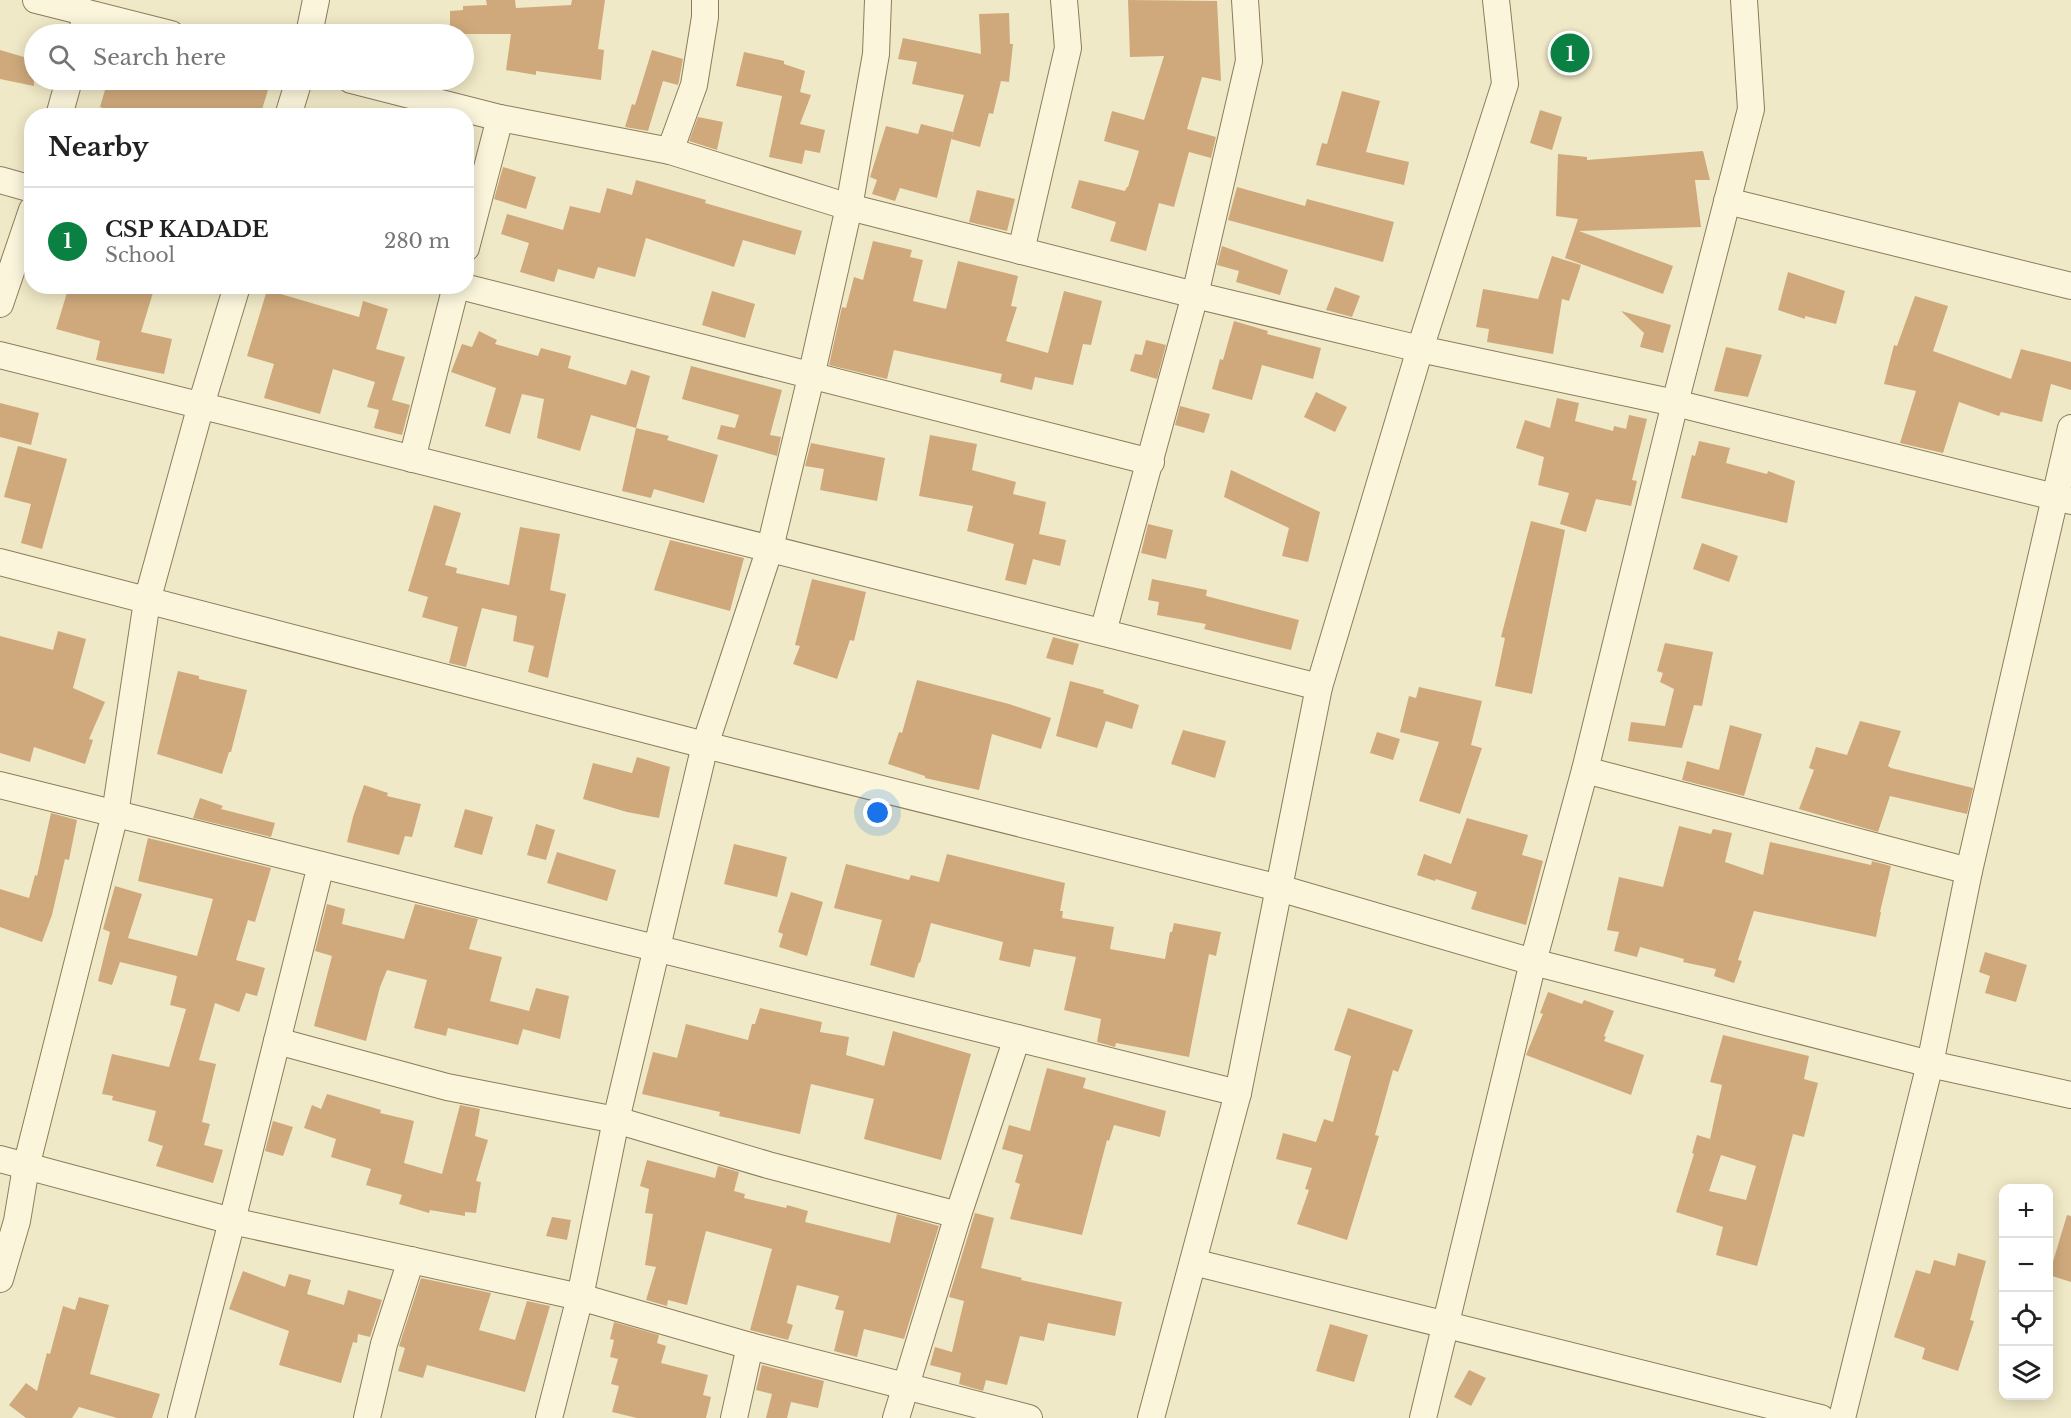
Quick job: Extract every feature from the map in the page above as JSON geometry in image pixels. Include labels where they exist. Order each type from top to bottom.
[{"type":"street","points":[[36,0],[84,24]]},
{"type":"street","points":[[311,24],[316,0]]},
{"type":"street","points":[[670,151],[694,85],[705,17],[705,0]]},
{"type":"street","points":[[549,1418],[580,1297],[616,1120],[705,745],[770,548],[811,377],[849,207],[876,54],[878,0]]},
{"type":"street","points":[[1020,251],[1068,48],[1064,0]]},
{"type":"street","points":[[1103,632],[1195,295],[1249,61],[1245,0]]},
{"type":"street","points":[[1151,1418],[1238,1093],[1319,687],[1420,349],[1504,84],[1497,0]]},
{"type":"street","points":[[1424,1418],[1533,962],[1585,770],[1675,403],[1751,109],[1744,0]]},
{"type":"street","points":[[61,108],[66,90]]},
{"type":"street","points":[[290,108],[296,90]]},
{"type":"street","points":[[390,90],[461,108]]},
{"type":"street","points":[[474,111],[670,151],[849,207],[1195,295],[1420,349],[1675,403],[2063,499]]},
{"type":"street","points":[[474,217],[500,118]]},
{"type":"street","points":[[0,180],[24,187]]},
{"type":"street","points":[[1727,201],[2071,286]]},
{"type":"street","points":[[0,304],[24,234]]},
{"type":"street","points":[[474,290],[1151,462]]},
{"type":"street","points":[[0,1279],[17,1221],[26,1167],[115,814],[147,601],[201,405],[235,294]]},
{"type":"street","points":[[412,459],[456,294]]},
{"type":"street","points":[[0,355],[1319,687]]},
{"type":"street","points":[[1842,1418],[1930,1064],[1970,871],[2063,499],[2071,428]]},
{"type":"street","points":[[0,562],[705,745],[1279,888],[1533,962],[1930,1064],[2071,1095]]},
{"type":"street","points":[[1585,770],[1970,871]]},
{"type":"street","points":[[0,785],[1238,1093]]},
{"type":"street","points":[[181,1418],[321,865]]},
{"type":"street","points":[[896,1418],[958,1215],[1017,1038]]},
{"type":"street","points":[[277,1041],[447,1087],[616,1120],[768,1165],[958,1215]]},
{"type":"street","points":[[0,1159],[232,1221],[580,1297],[750,1346],[1029,1418]]},
{"type":"street","points":[[368,1418],[384,1344],[411,1260]]},
{"type":"street","points":[[1193,1262],[1821,1418]]},
{"type":"street","points":[[734,1418],[750,1346]]},
{"type":"building","points":[[486,0],[515,0],[516,8],[571,5],[572,0],[605,0],[598,49],[604,50],[601,80],[536,71],[536,75],[506,70],[511,34],[474,34],[474,24],[450,24],[450,11],[463,10],[463,6],[487,5]]},
{"type":"building","points":[[1128,0],[1217,1],[1221,81],[1202,77],[1187,129],[1216,137],[1211,158],[1189,152],[1174,207],[1159,203],[1146,251],[1110,241],[1116,222],[1071,208],[1079,180],[1125,191],[1139,151],[1104,141],[1112,111],[1144,120],[1164,56],[1130,57]]},
{"type":"building","points":[[1009,13],[1010,44],[1013,44],[1009,82],[1001,81],[993,114],[989,113],[980,147],[951,139],[964,95],[912,84],[917,62],[898,59],[903,38],[981,54],[979,14]]},
{"type":"building","points":[[0,50],[24,57],[24,84],[0,79]]},
{"type":"building","points":[[652,50],[683,59],[678,85],[663,81],[648,131],[625,127],[632,104],[635,105]]},
{"type":"building","points":[[744,52],[784,61],[784,64],[805,71],[800,92],[811,95],[800,124],[825,130],[820,153],[805,150],[802,164],[769,157],[782,96],[736,86]]},
{"type":"building","points":[[105,90],[268,90],[262,108],[100,107]]},
{"type":"building","points":[[1342,91],[1380,101],[1366,152],[1409,162],[1404,185],[1316,165],[1322,143],[1327,144]]},
{"type":"building","points":[[1540,110],[1562,117],[1552,150],[1530,143]]},
{"type":"building","points":[[698,117],[723,122],[717,150],[689,141]]},
{"type":"building","points":[[921,124],[953,132],[937,198],[900,188],[895,201],[872,194],[877,180],[870,177],[886,126],[918,134]]},
{"type":"building","points":[[1703,151],[1710,180],[1695,180],[1701,227],[1579,231],[1673,266],[1663,294],[1565,258],[1578,219],[1556,216],[1558,154],[1587,157],[1587,160]]},
{"type":"building","points":[[503,167],[536,177],[526,209],[494,199]]},
{"type":"building","points":[[636,180],[802,231],[795,255],[743,240],[734,267],[646,238],[635,277],[598,267],[594,279],[558,269],[554,282],[520,272],[529,243],[501,234],[507,214],[563,230],[570,206],[600,213],[607,188],[632,195]]},
{"type":"building","points":[[1237,187],[1305,206],[1307,199],[1394,222],[1383,262],[1228,220]]},
{"type":"building","points":[[977,190],[1015,199],[1007,231],[969,222]]},
{"type":"building","points":[[873,241],[912,250],[910,257],[923,260],[913,301],[946,309],[958,261],[1018,276],[1011,306],[1017,307],[1006,341],[1048,353],[1064,291],[1102,301],[1091,345],[1083,344],[1073,385],[1035,377],[1032,390],[1000,382],[1002,374],[894,350],[887,379],[829,365],[842,307],[846,308],[854,277],[863,280]]},
{"type":"building","points":[[1222,246],[1288,270],[1280,295],[1236,282],[1239,271],[1217,265]]},
{"type":"building","points":[[1552,256],[1581,265],[1569,301],[1562,299],[1553,354],[1487,342],[1489,329],[1476,327],[1483,289],[1538,299]]},
{"type":"building","points":[[1788,272],[1845,291],[1836,324],[1805,316],[1805,319],[1778,310]]},
{"type":"building","points":[[1335,287],[1360,296],[1352,317],[1326,310]]},
{"type":"building","points":[[712,291],[755,304],[745,338],[702,325]]},
{"type":"building","points":[[67,294],[153,294],[141,332],[172,339],[164,374],[96,360],[100,341],[56,329]]},
{"type":"building","points":[[266,294],[281,294],[359,317],[363,301],[388,309],[376,349],[405,357],[392,400],[410,405],[402,435],[374,428],[379,410],[367,407],[375,382],[333,369],[320,414],[264,398],[274,364],[247,356]]},
{"type":"building","points":[[1915,296],[1948,306],[1933,351],[2011,379],[2021,349],[2071,362],[2071,390],[2051,384],[2042,422],[2001,412],[1999,416],[1959,402],[1943,453],[1900,443],[1916,391],[1884,384],[1894,345],[1897,346]]},
{"type":"building","points":[[1621,311],[1671,325],[1663,353],[1640,347],[1644,333]]},
{"type":"building","points":[[1234,321],[1268,331],[1267,334],[1321,348],[1313,379],[1262,365],[1252,400],[1212,389]]},
{"type":"building","points":[[479,331],[497,340],[495,344],[538,356],[541,348],[571,356],[568,368],[626,385],[631,370],[650,376],[636,428],[591,415],[580,451],[537,438],[544,399],[522,394],[510,434],[485,426],[496,388],[451,372],[462,344],[472,347]]},
{"type":"building","points":[[1146,340],[1166,345],[1157,379],[1130,371],[1135,354],[1142,355]]},
{"type":"building","points":[[1726,347],[1762,355],[1748,397],[1714,391]]},
{"type":"building","points":[[691,366],[782,390],[770,435],[781,437],[777,456],[717,439],[721,425],[735,428],[739,415],[682,399]]},
{"type":"building","points":[[1316,392],[1347,407],[1335,432],[1304,417]]},
{"type":"building","points":[[1557,398],[1579,403],[1575,421],[1613,431],[1614,426],[1626,429],[1629,415],[1647,419],[1632,480],[1637,481],[1631,506],[1596,499],[1586,532],[1560,524],[1569,493],[1538,485],[1544,457],[1516,448],[1525,420],[1550,428]]},
{"type":"building","points":[[0,403],[39,413],[31,445],[0,437]]},
{"type":"building","points":[[1180,406],[1210,414],[1204,433],[1175,425]]},
{"type":"building","points":[[636,428],[669,436],[667,440],[718,455],[704,503],[654,489],[651,498],[622,491]]},
{"type":"building","points":[[930,435],[977,444],[972,470],[1016,482],[1013,494],[1046,502],[1039,534],[1066,540],[1060,566],[1033,559],[1026,585],[1005,580],[1014,544],[967,531],[973,506],[919,496]]},
{"type":"building","points":[[1699,441],[1730,448],[1726,463],[1767,474],[1768,471],[1795,481],[1787,523],[1681,498],[1692,455],[1695,456]]},
{"type":"building","points":[[811,443],[885,458],[877,501],[820,490],[824,469],[805,466]]},
{"type":"building","points":[[18,446],[67,459],[42,549],[21,543],[31,504],[4,497]]},
{"type":"building","points":[[1231,470],[1320,512],[1308,562],[1282,556],[1289,528],[1224,497]]},
{"type":"building","points":[[434,505],[461,513],[445,565],[457,568],[456,573],[509,585],[520,527],[560,534],[550,590],[566,594],[548,678],[528,672],[534,646],[513,641],[517,616],[482,608],[466,667],[449,663],[458,627],[422,617],[428,597],[408,591]]},
{"type":"building","points":[[1531,521],[1565,530],[1532,694],[1495,686],[1505,638],[1501,637]]},
{"type":"building","points":[[1148,524],[1173,530],[1166,559],[1141,553]]},
{"type":"building","points":[[670,540],[744,558],[730,611],[654,590]]},
{"type":"building","points":[[1702,543],[1738,556],[1729,582],[1693,569]]},
{"type":"building","points":[[812,579],[866,592],[854,641],[850,640],[837,679],[793,664],[800,646],[795,645]]},
{"type":"building","points":[[1152,579],[1207,590],[1206,596],[1299,620],[1291,650],[1204,629],[1206,624],[1157,615],[1159,602],[1148,600]]},
{"type":"building","points":[[58,631],[86,639],[73,688],[105,702],[89,739],[93,740],[85,764],[34,747],[30,762],[0,753],[0,636],[53,650]]},
{"type":"building","points":[[1053,637],[1079,644],[1073,665],[1046,658]]},
{"type":"building","points":[[1665,643],[1713,652],[1702,706],[1694,705],[1682,748],[1628,741],[1631,722],[1665,726],[1674,689],[1660,682],[1663,673],[1657,671]]},
{"type":"building","points":[[178,671],[199,676],[199,679],[247,690],[231,752],[229,752],[222,774],[157,754]]},
{"type":"building","points":[[917,680],[1009,704],[1051,718],[1041,749],[992,734],[979,790],[925,778],[925,776],[888,764],[899,732],[902,733]]},
{"type":"building","points":[[1070,681],[1104,690],[1103,693],[1139,705],[1132,729],[1106,721],[1097,748],[1056,736]]},
{"type":"building","points":[[1419,687],[1482,701],[1471,745],[1482,748],[1460,814],[1419,801],[1439,742],[1400,732],[1409,696],[1416,698]]},
{"type":"building","points":[[1860,721],[1901,731],[1888,766],[1891,768],[1973,788],[1967,814],[1890,796],[1878,832],[1799,809],[1814,770],[1809,768],[1816,747],[1847,755]]},
{"type":"building","points":[[1730,725],[1762,734],[1744,796],[1682,780],[1687,761],[1719,770]]},
{"type":"building","points":[[1183,730],[1226,741],[1215,778],[1171,764]]},
{"type":"building","points":[[1377,732],[1400,739],[1393,760],[1370,753]]},
{"type":"building","points":[[637,757],[670,767],[659,818],[627,812],[583,799],[593,763],[632,773]]},
{"type":"building","points":[[364,785],[388,793],[387,796],[421,804],[412,837],[405,836],[399,855],[347,842]]},
{"type":"building","points":[[200,798],[223,806],[221,809],[275,823],[271,837],[193,818]]},
{"type":"building","points":[[465,809],[493,817],[482,855],[454,847]]},
{"type":"building","points":[[51,813],[77,820],[69,860],[65,859],[52,915],[42,942],[0,927],[0,889],[29,898],[35,875],[37,876]]},
{"type":"building","points":[[1467,818],[1528,835],[1522,855],[1543,861],[1526,925],[1471,909],[1477,892],[1417,875],[1424,854],[1451,864]]},
{"type":"building","points":[[536,824],[555,830],[546,860],[527,855]]},
{"type":"building","points":[[1679,826],[1711,834],[1713,829],[1732,833],[1725,862],[1763,875],[1770,842],[1871,865],[1872,861],[1891,866],[1876,937],[1754,911],[1738,960],[1742,961],[1734,983],[1714,976],[1716,969],[1683,962],[1684,959],[1640,947],[1637,957],[1614,951],[1619,932],[1607,930],[1619,877],[1663,887]]},
{"type":"building","points":[[148,838],[271,868],[255,922],[248,920],[236,960],[265,968],[257,996],[246,993],[239,1012],[215,1003],[199,1060],[216,1064],[202,1122],[210,1124],[204,1145],[223,1150],[213,1183],[156,1166],[163,1146],[148,1141],[156,1111],[112,1100],[113,1096],[102,1094],[112,1054],[169,1067],[186,1009],[170,1005],[177,976],[120,962],[112,985],[98,981],[110,932],[103,929],[115,886],[142,894],[128,938],[197,956],[213,899],[138,881]]},
{"type":"building","points":[[734,844],[787,857],[777,897],[724,884]]},
{"type":"building","points":[[557,852],[616,870],[607,901],[547,883]]},
{"type":"building","points":[[947,854],[1065,883],[1060,911],[1063,911],[1062,918],[1114,927],[1110,949],[1165,959],[1174,923],[1221,932],[1216,956],[1209,954],[1189,1057],[1116,1043],[1115,1047],[1097,1042],[1101,1019],[1064,1010],[1076,957],[1034,949],[1030,967],[999,960],[1003,942],[931,923],[914,978],[870,965],[882,920],[834,908],[846,864],[909,880],[911,875],[939,882]]},
{"type":"building","points":[[791,892],[823,902],[807,956],[779,947],[783,934],[778,932]]},
{"type":"building","points":[[327,904],[345,909],[342,924],[404,939],[415,904],[478,919],[469,949],[502,957],[490,1001],[529,1011],[536,988],[569,996],[560,1039],[523,1029],[518,1045],[448,1028],[446,1036],[414,1028],[427,980],[387,970],[380,987],[366,1041],[314,1026],[332,956],[315,951]]},
{"type":"building","points":[[1985,952],[2027,965],[2016,1002],[1985,993],[1990,976],[1979,972]]},
{"type":"building","points":[[1548,992],[1582,1004],[1584,1000],[1614,1011],[1604,1041],[1644,1055],[1631,1095],[1526,1055],[1543,1014],[1540,1013]]},
{"type":"building","points":[[760,1008],[822,1022],[820,1032],[849,1037],[846,1055],[884,1066],[893,1031],[971,1054],[941,1160],[864,1139],[874,1099],[811,1084],[800,1134],[719,1116],[720,1112],[642,1094],[653,1052],[677,1058],[686,1024],[748,1040],[752,1024],[755,1024]]},
{"type":"building","points":[[1348,1008],[1413,1030],[1398,1072],[1393,1070],[1375,1135],[1379,1136],[1347,1240],[1297,1224],[1309,1190],[1305,1189],[1312,1168],[1276,1159],[1283,1133],[1316,1142],[1324,1119],[1333,1122],[1351,1056],[1334,1050]]},
{"type":"building","points":[[1723,1035],[1809,1056],[1804,1079],[1818,1083],[1804,1137],[1793,1134],[1757,1266],[1716,1255],[1723,1227],[1676,1212],[1694,1154],[1692,1153],[1697,1135],[1710,1139],[1722,1085],[1710,1082]],"holes":[[[1721,1155],[1756,1166],[1746,1200],[1709,1191]]]},
{"type":"building","points":[[1047,1068],[1086,1078],[1083,1088],[1166,1111],[1160,1137],[1114,1125],[1109,1141],[1107,1140],[1082,1235],[1010,1219],[1020,1184],[1015,1182],[1023,1155],[1002,1149],[1009,1125],[1030,1131]]},
{"type":"building","points":[[327,1094],[381,1110],[380,1113],[414,1121],[404,1163],[442,1174],[460,1105],[480,1109],[475,1136],[488,1140],[476,1181],[481,1182],[476,1213],[465,1212],[465,1216],[430,1210],[429,1213],[399,1204],[402,1195],[366,1185],[371,1169],[331,1157],[336,1139],[304,1128],[312,1105],[321,1109]]},
{"type":"building","points":[[273,1121],[293,1127],[283,1156],[265,1151]]},
{"type":"building","points":[[647,1160],[715,1178],[718,1166],[739,1172],[734,1191],[745,1194],[744,1198],[808,1211],[805,1222],[890,1243],[897,1214],[939,1226],[904,1339],[864,1329],[857,1357],[834,1351],[844,1311],[835,1309],[839,1296],[797,1285],[787,1323],[793,1325],[788,1340],[750,1330],[772,1249],[706,1231],[687,1305],[668,1300],[667,1306],[646,1300],[656,1267],[645,1265],[653,1214],[645,1213],[649,1189],[640,1186]]},
{"type":"building","points":[[975,1213],[994,1218],[981,1268],[1022,1278],[1021,1280],[1122,1302],[1115,1336],[1048,1323],[1044,1341],[1020,1336],[1007,1385],[986,1380],[983,1391],[959,1384],[961,1373],[930,1365],[935,1347],[952,1352],[964,1301],[949,1297]]},
{"type":"building","points":[[2067,1215],[2071,1216],[2071,1282],[2053,1276],[2053,1262]]},
{"type":"building","points":[[552,1217],[571,1220],[567,1240],[546,1236]]},
{"type":"building","points":[[1958,1253],[1986,1261],[1970,1320],[1974,1321],[1958,1371],[1922,1359],[1925,1348],[1894,1337],[1916,1270],[1930,1274],[1934,1260],[1955,1266]]},
{"type":"building","points":[[243,1271],[285,1287],[289,1274],[311,1280],[307,1294],[344,1305],[348,1290],[382,1300],[370,1337],[358,1334],[357,1343],[353,1342],[341,1383],[279,1365],[289,1331],[229,1309]]},
{"type":"building","points":[[421,1278],[491,1293],[479,1330],[515,1340],[527,1301],[550,1306],[525,1392],[427,1365],[423,1378],[398,1371],[405,1348],[399,1346]]},
{"type":"building","points":[[79,1297],[109,1305],[90,1374],[160,1394],[152,1418],[117,1418],[79,1407],[72,1418],[26,1418],[9,1405],[26,1383],[37,1391],[63,1306],[75,1310]]},
{"type":"building","points":[[614,1322],[659,1335],[657,1343],[666,1346],[661,1363],[708,1375],[703,1395],[711,1397],[706,1418],[637,1418],[612,1412],[619,1386],[611,1384],[618,1359],[610,1357],[614,1340],[610,1339]]},
{"type":"building","points":[[1330,1324],[1368,1335],[1354,1382],[1316,1371]]},
{"type":"building","points":[[762,1365],[824,1381],[818,1408],[791,1402],[787,1418],[766,1418],[772,1394],[756,1390]]},
{"type":"building","points":[[1469,1370],[1486,1378],[1471,1406],[1454,1397]]},
{"type":"place","name":"CSP KADADE","points":[[1570,53]]}]
